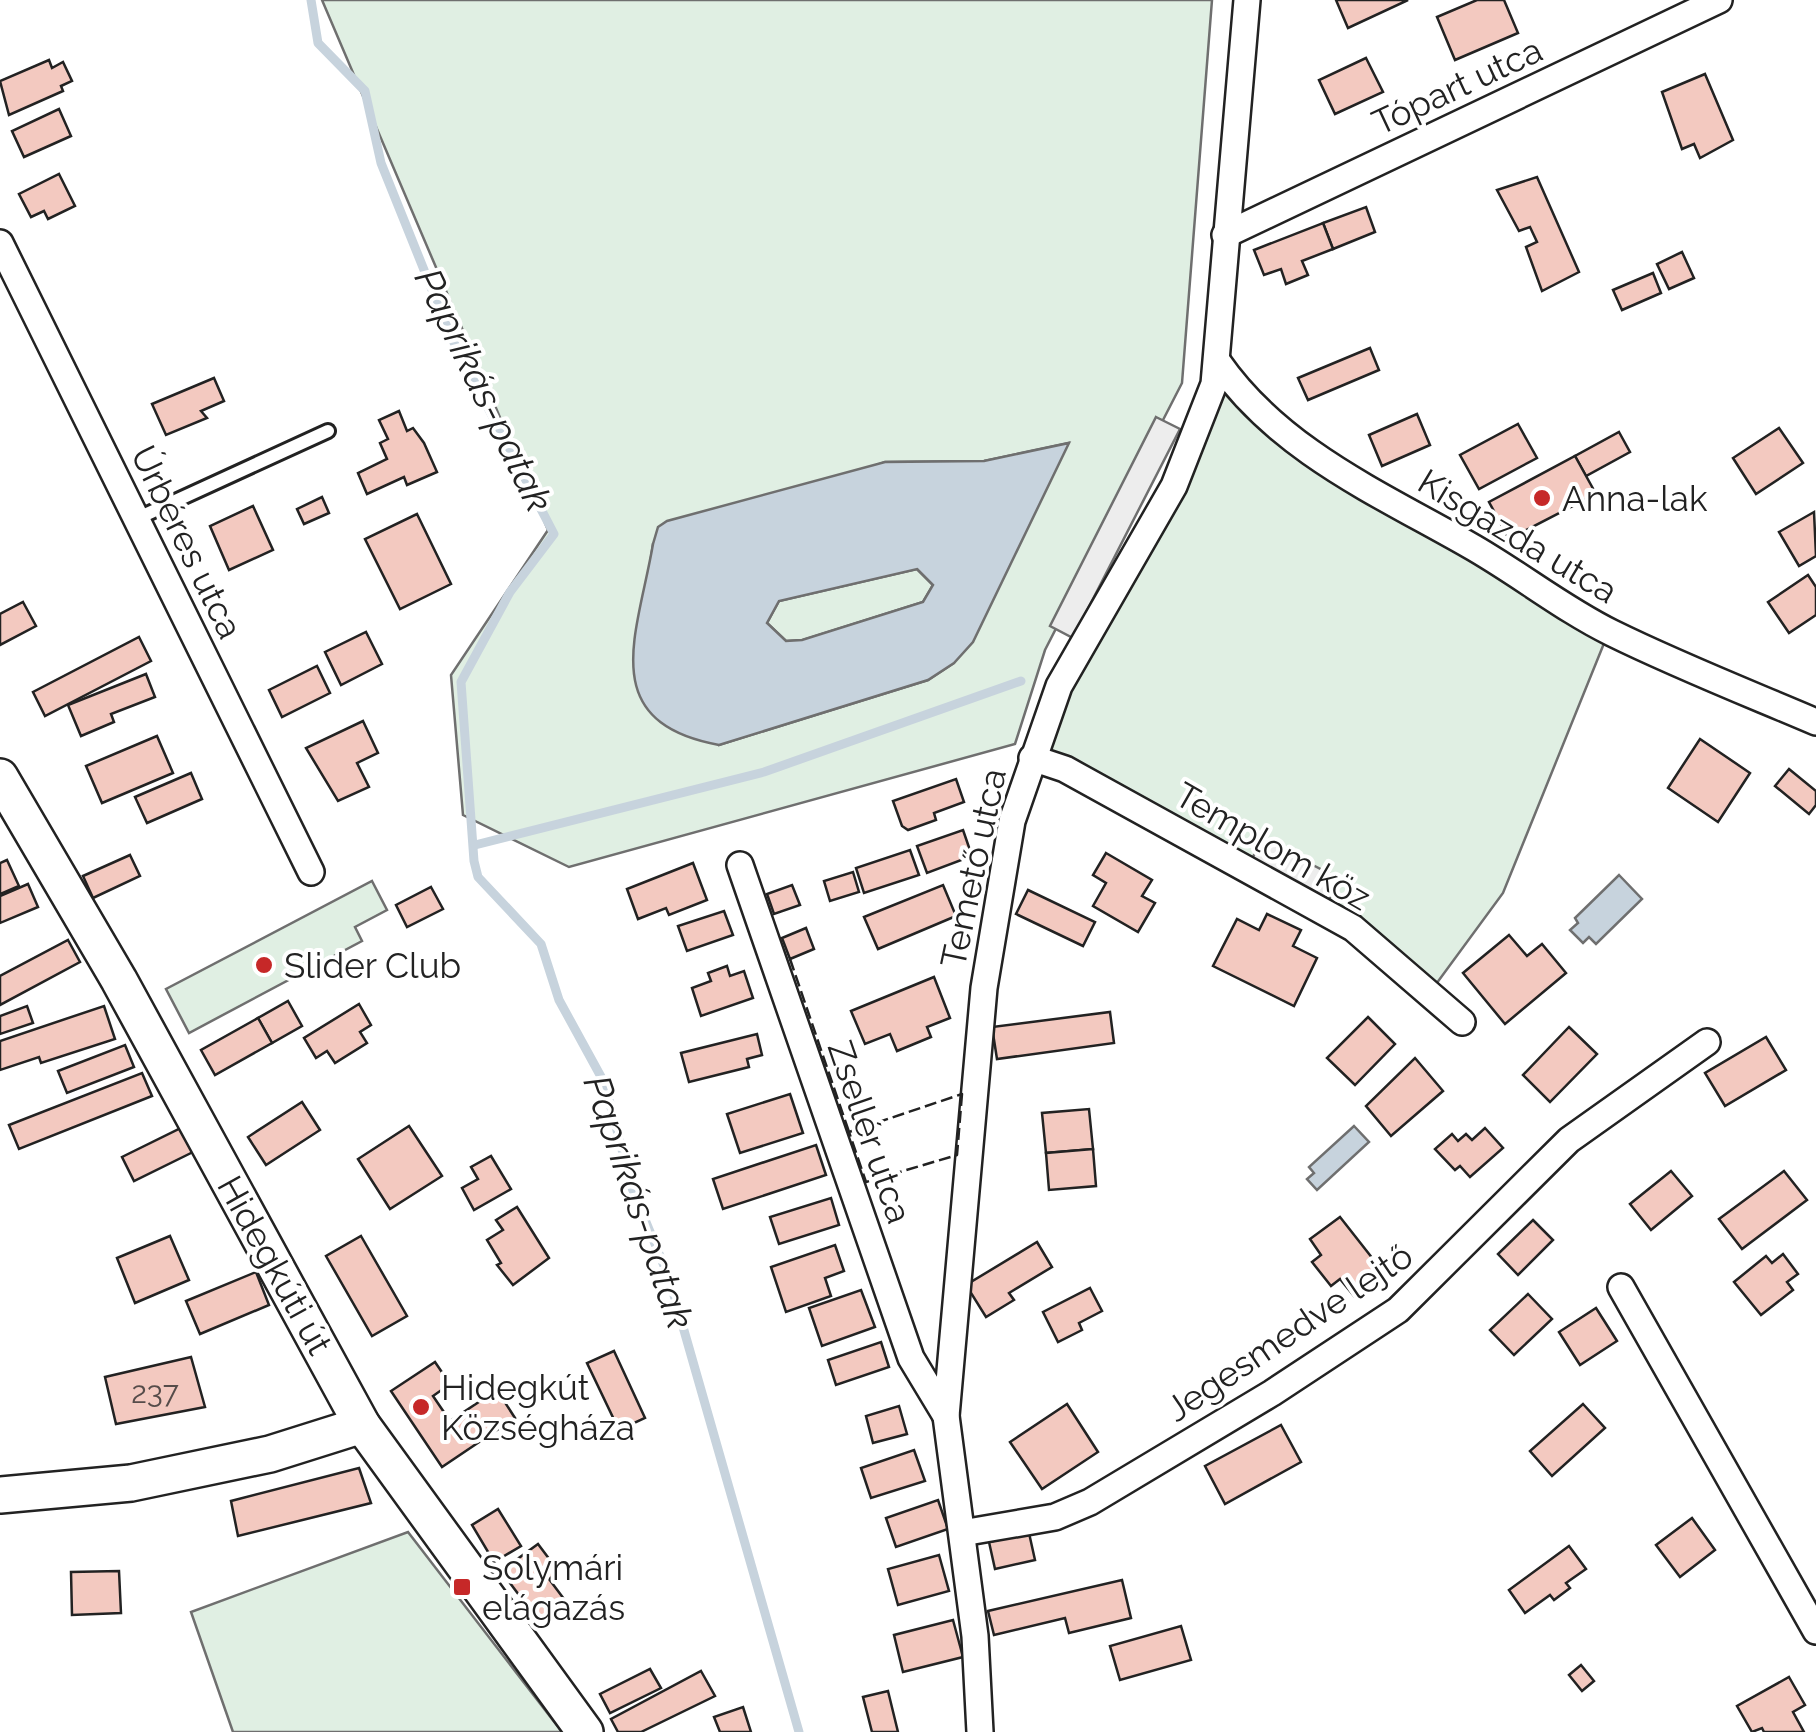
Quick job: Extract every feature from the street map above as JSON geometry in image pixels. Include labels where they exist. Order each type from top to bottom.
[{"type":"main road","name":"Hidegkúti út","points":[[0,776],[119,980],[362,1424],[585,1732]]},
{"type":"main road","points":[[0,1495],[151,1479],[270,1454],[362,1424]]},
{"type":"street","name":"Temető utca","points":[[980,1732],[962,1533],[946,1416],[984,988],[1012,822],[1059,686],[1174,486],[1214,384],[1247,0]]},
{"type":"street","name":"Tópart utca","points":[[1225,235],[1720,0]]},
{"type":"street","name":"Úrbéres utca","points":[[0,243],[311,872]]},
{"type":"street","name":"Kisgazda utca","points":[[1218,362],[1234,385],[1292,440],[1340,474],[1526,577],[1609,632],[1816,722]]},
{"type":"street","name":"Templom köz","points":[[1032,758],[1065,769],[1353,928],[1462,1022]]},
{"type":"street","name":"Zsellér utca","points":[[740,865],[911,1358],[946,1416]]},
{"type":"street","name":"Jegesmedve lejtő","points":[[962,1533],[1055,1517],[1090,1502],[1335,1351],[1417,1296],[1596,1117],[1706,1042]]},
{"type":"street","points":[[1621,1287],[1816,1631]]},
{"type":"lane","points":[[136,519],[328,432]]},
{"type":"green space","points":[[322,0],[1212,0],[1182,383],[1045,650],[1015,744],[569,867],[463,815],[451,675],[548,530]],"holes":[[[1068,443],[954,663],[928,680],[719,745],[648,577],[653,544],[885,462],[984,461]]]},
{"type":"green space","points":[[1218,362],[1291,440],[1609,631],[1503,893],[1431,991],[1353,928],[1032,758],[1174,486]]},
{"type":"green space","points":[[917,569],[933,585],[923,602],[803,640],[786,641],[767,623],[779,601]]},
{"type":"green space","name":"Slider Club","points":[[372,881],[387,910],[355,927],[362,941],[189,1033],[166,989]]},
{"type":"green space","points":[[408,1532],[562,1732],[233,1732],[191,1612]]},
{"type":"shaded area","points":[[1156,417],[1180,429],[1073,638],[1050,626]]},
{"type":"shaded area","points":[[1069,443],[973,642],[954,663],[928,680],[719,745],[680,733],[654,716],[639,695],[634,641],[658,527],[667,521],[885,462],[984,461]],"holes":[[[917,569],[933,585],[923,602],[802,640],[786,641],[767,623],[779,601]]]},
{"type":"shaded area","points":[[1262,839],[1340,879],[1325,907],[1248,867]]},
{"type":"shaded area","points":[[1619,875],[1642,899],[1596,944],[1589,937],[1583,943],[1570,930],[1578,923],[1575,918]]},
{"type":"shaded area","points":[[1354,1126],[1369,1142],[1317,1190],[1307,1179],[1314,1173],[1309,1167]]},
{"type":"building","points":[[1336,0],[1408,0],[1348,28]]},
{"type":"building","points":[[1477,0],[1504,0],[1518,33],[1455,60],[1437,17]]},
{"type":"building","points":[[1366,58],[1383,92],[1335,114],[1319,80]]},
{"type":"building","points":[[49,60],[52,68],[63,62],[72,81],[61,86],[63,91],[9,115],[0,81]]},
{"type":"building","points":[[1705,74],[1733,140],[1700,158],[1694,144],[1682,149],[1662,92]]},
{"type":"building","points":[[59,109],[71,136],[24,157],[12,131]]},
{"type":"building","points":[[59,174],[75,206],[48,219],[44,211],[31,217],[19,194]]},
{"type":"building","points":[[1537,177],[1579,272],[1542,291],[1526,247],[1537,242],[1530,227],[1519,231],[1497,190]]},
{"type":"building","points":[[1366,207],[1375,232],[1333,249],[1323,223]]},
{"type":"building","points":[[1323,223],[1333,249],[1302,261],[1308,275],[1286,284],[1281,269],[1264,275],[1254,250]]},
{"type":"building","points":[[1682,252],[1694,278],[1669,289],[1657,264]]},
{"type":"building","points":[[1653,273],[1661,293],[1622,310],[1613,290]]},
{"type":"building","points":[[1370,348],[1379,370],[1308,400],[1298,378]]},
{"type":"building","points":[[214,378],[224,401],[201,411],[207,418],[166,435],[152,404]]},
{"type":"building","points":[[399,411],[407,431],[413,428],[424,443],[437,472],[407,485],[404,477],[367,494],[358,473],[387,459],[380,443],[388,439],[379,420]]},
{"type":"building","points":[[1417,414],[1430,445],[1382,466],[1369,435]]},
{"type":"building","points":[[1518,424],[1537,458],[1479,489],[1460,455]]},
{"type":"building","points":[[1779,428],[1803,463],[1756,494],[1733,458]]},
{"type":"building","points":[[1619,432],[1630,452],[1586,476],[1575,456]]},
{"type":"building","name":"Anna-lak","points":[[1575,456],[1596,494],[1509,539],[1489,502]]},
{"type":"building","points":[[322,497],[329,513],[304,524],[297,509]]},
{"type":"building","points":[[253,506],[273,550],[229,570],[210,526]]},
{"type":"building","points":[[1814,512],[1816,556],[1799,566],[1779,532]]},
{"type":"building","points":[[417,514],[451,584],[400,609],[365,539]]},
{"type":"building","points":[[1808,575],[1816,587],[1816,615],[1789,633],[1768,602]]},
{"type":"building","points":[[23,602],[36,626],[0,645],[0,614]]},
{"type":"building","points":[[366,632],[382,664],[341,685],[325,652]]},
{"type":"building","points":[[139,637],[151,661],[45,716],[33,692]]},
{"type":"building","points":[[317,666],[330,693],[282,717],[269,690]]},
{"type":"building","points":[[146,674],[155,697],[111,714],[114,722],[81,736],[68,705]]},
{"type":"building","points":[[363,721],[378,753],[357,763],[369,787],[338,801],[306,748]]},
{"type":"building","points":[[157,736],[173,773],[102,803],[86,766]]},
{"type":"building","points":[[1700,739],[1750,773],[1718,822],[1668,788]]},
{"type":"building","points":[[1789,769],[1816,791],[1816,805],[1809,814],[1775,786]]},
{"type":"building","points":[[191,773],[202,799],[147,823],[135,797]]},
{"type":"building","points":[[956,779],[964,802],[934,813],[936,820],[908,830],[902,826],[893,801]]},
{"type":"building","points":[[963,830],[972,856],[927,873],[917,846]]},
{"type":"building","points":[[910,850],[919,875],[864,893],[856,868]]},
{"type":"building","points":[[1106,853],[1152,880],[1142,896],[1155,903],[1138,932],[1093,906],[1106,883],[1093,875]]},
{"type":"building","points":[[130,855],[140,876],[93,898],[83,876]]},
{"type":"building","points":[[7,860],[19,886],[0,894],[0,863]]},
{"type":"building","points":[[693,863],[707,900],[669,915],[666,908],[638,919],[627,889]]},
{"type":"building","points":[[853,872],[859,892],[830,901],[824,881]]},
{"type":"building","points":[[28,884],[38,907],[0,923],[0,896]]},
{"type":"building","points":[[792,885],[800,905],[774,914],[767,894]]},
{"type":"building","points":[[943,885],[956,916],[878,949],[864,917]]},
{"type":"building","points":[[431,887],[443,909],[407,927],[396,905]]},
{"type":"building","points":[[1028,890],[1095,922],[1083,946],[1016,914]]},
{"type":"building","points":[[724,911],[733,935],[687,951],[678,926]]},
{"type":"building","points":[[1267,914],[1301,930],[1293,946],[1317,958],[1294,1006],[1213,966],[1237,919],[1259,930]]},
{"type":"building","points":[[806,928],[814,949],[790,959],[782,938]]},
{"type":"building","points":[[1509,935],[1527,956],[1542,944],[1566,973],[1505,1024],[1463,973]]},
{"type":"building","points":[[68,940],[80,962],[0,1005],[0,976]]},
{"type":"building","points":[[727,966],[730,976],[744,971],[753,998],[701,1016],[692,988],[711,981],[708,973]]},
{"type":"building","points":[[934,977],[950,1018],[927,1027],[931,1037],[897,1051],[890,1034],[865,1044],[851,1011]]},
{"type":"building","points":[[288,1001],[302,1026],[272,1043],[258,1018]]},
{"type":"building","points":[[359,1004],[371,1025],[360,1032],[367,1043],[335,1063],[327,1051],[316,1058],[304,1038]]},
{"type":"building","points":[[27,1006],[33,1023],[0,1034],[0,1016]]},
{"type":"building","points":[[104,1006],[115,1039],[41,1063],[39,1057],[0,1070],[0,1041]]},
{"type":"building","points":[[1110,1012],[1114,1043],[997,1059],[992,1027]]},
{"type":"building","points":[[1368,1017],[1395,1044],[1355,1085],[1327,1058]]},
{"type":"building","points":[[258,1018],[272,1043],[215,1075],[201,1050]]},
{"type":"building","points":[[1569,1027],[1597,1054],[1550,1102],[1523,1075]]},
{"type":"building","points":[[757,1034],[762,1055],[747,1059],[749,1067],[689,1082],[681,1053]]},
{"type":"building","points":[[1766,1037],[1786,1070],[1725,1106],[1705,1073]]},
{"type":"building","points":[[125,1045],[134,1067],[67,1093],[58,1071]]},
{"type":"building","points":[[1415,1058],[1443,1091],[1391,1136],[1366,1106]]},
{"type":"building","points":[[142,1073],[152,1096],[19,1149],[9,1125]]},
{"type":"building","points":[[790,1094],[803,1133],[740,1153],[727,1114]]},
{"type":"building","points":[[302,1102],[320,1130],[266,1165],[248,1137]]},
{"type":"building","points":[[1089,1109],[1093,1149],[1046,1153],[1042,1113]]},
{"type":"building","points":[[409,1126],[442,1176],[390,1209],[358,1159]]},
{"type":"building","points":[[183,1127],[195,1151],[134,1181],[122,1157]]},
{"type":"building","points":[[1485,1128],[1503,1148],[1470,1177],[1460,1166],[1455,1170],[1435,1149],[1452,1134],[1458,1141],[1466,1134],[1472,1140]]},
{"type":"building","points":[[816,1145],[826,1175],[723,1209],[713,1179]]},
{"type":"building","points":[[1093,1149],[1096,1186],[1049,1190],[1046,1153]]},
{"type":"building","points":[[491,1156],[511,1189],[474,1210],[462,1188],[478,1179],[471,1167]]},
{"type":"building","points":[[1671,1171],[1692,1196],[1651,1230],[1630,1204]]},
{"type":"building","points":[[1784,1171],[1807,1200],[1742,1249],[1719,1219]]},
{"type":"building","points":[[831,1198],[839,1225],[779,1244],[770,1217]]},
{"type":"building","points":[[517,1207],[549,1258],[513,1285],[497,1265],[501,1263],[487,1240],[503,1230],[496,1220]]},
{"type":"building","points":[[1340,1217],[1384,1273],[1354,1296],[1340,1279],[1331,1286],[1312,1262],[1321,1255],[1310,1239]]},
{"type":"building","points":[[1533,1220],[1553,1240],[1518,1275],[1498,1254]]},
{"type":"building","points":[[170,1236],[189,1280],[135,1303],[117,1258]]},
{"type":"building","points":[[361,1236],[407,1316],[372,1336],[326,1256]]},
{"type":"building","points":[[1037,1242],[1052,1267],[1009,1293],[1014,1300],[986,1317],[966,1285]]},
{"type":"building","points":[[835,1245],[844,1271],[825,1278],[831,1296],[786,1312],[771,1267]]},
{"type":"building","points":[[1783,1254],[1798,1274],[1787,1282],[1793,1290],[1761,1315],[1734,1282],[1766,1256],[1772,1263]]},
{"type":"building","points":[[256,1272],[269,1305],[200,1334],[186,1301]]},
{"type":"building","points":[[1090,1288],[1102,1311],[1079,1323],[1082,1330],[1058,1342],[1043,1312]]},
{"type":"building","points":[[861,1290],[875,1327],[822,1346],[809,1308]]},
{"type":"building","points":[[1528,1294],[1552,1319],[1514,1355],[1490,1330]]},
{"type":"building","points":[[1596,1308],[1617,1341],[1580,1365],[1559,1332]]},
{"type":"building","points":[[881,1342],[889,1367],[836,1385],[828,1360]]},
{"type":"building","points":[[614,1351],[645,1418],[619,1430],[587,1363]]},
{"type":"building","points":[[191,1357],[205,1407],[116,1424],[105,1377]]},
{"type":"building","name":"Hidegkút Községháza","points":[[435,1362],[450,1384],[433,1396],[450,1421],[497,1390],[515,1418],[442,1467],[391,1391]]},
{"type":"building","points":[[1067,1404],[1098,1452],[1042,1489],[1010,1442]]},
{"type":"building","points":[[1583,1404],[1605,1428],[1552,1476],[1530,1451]]},
{"type":"building","points":[[899,1406],[907,1434],[873,1443],[866,1416]]},
{"type":"building","points":[[1281,1425],[1301,1462],[1225,1504],[1205,1466]]},
{"type":"building","points":[[914,1450],[925,1481],[871,1498],[861,1468]]},
{"type":"building","points":[[359,1468],[371,1503],[238,1536],[231,1501]]},
{"type":"building","points":[[938,1500],[948,1529],[896,1547],[886,1518]]},
{"type":"building","points":[[498,1509],[521,1546],[494,1562],[472,1525]]},
{"type":"building","points":[[1692,1518],[1715,1550],[1680,1577],[1656,1545]]},
{"type":"building","points":[[1029,1533],[1035,1560],[995,1569],[989,1542]]},
{"type":"building","points":[[538,1544],[559,1572],[549,1579],[567,1603],[540,1623],[501,1571]]},
{"type":"building","points":[[1569,1546],[1586,1569],[1566,1583],[1570,1588],[1554,1600],[1550,1595],[1525,1613],[1509,1590]]},
{"type":"building","points":[[939,1555],[949,1591],[898,1605],[888,1569]]},
{"type":"building","points":[[119,1571],[121,1613],[72,1615],[71,1572]]},
{"type":"building","points":[[1122,1580],[1131,1618],[1069,1633],[1065,1618],[994,1635],[988,1611]]},
{"type":"building","points":[[953,1620],[963,1657],[903,1672],[894,1635]]},
{"type":"building","points":[[1181,1626],[1191,1660],[1120,1680],[1110,1646]]},
{"type":"building","points":[[1581,1665],[1594,1681],[1582,1691],[1569,1675]]},
{"type":"building","points":[[650,1669],[661,1688],[610,1713],[600,1694]]},
{"type":"building","points":[[701,1671],[715,1696],[641,1732],[618,1732],[611,1719]]},
{"type":"building","points":[[1789,1677],[1805,1705],[1793,1712],[1804,1732],[1764,1732],[1762,1728],[1752,1732],[1737,1706]]},
{"type":"building","points":[[888,1691],[898,1732],[872,1732],[863,1697]]},
{"type":"building","points":[[743,1707],[751,1732],[720,1732],[714,1717]]},
{"type":"waterway","name":"Paprikás-patak","points":[[311,0],[318,43],[365,91],[381,163],[451,337],[554,534],[510,592],[461,682],[474,861],[478,877],[541,944],[559,1000],[605,1084],[632,1188],[669,1278],[799,1732]]},
{"type":"waterway","points":[[475,845],[764,772],[1021,681]]},
{"type":"fence","points":[[790,959],[849,1132]]},
{"type":"fence","points":[[962,1094],[957,1155],[866,1182],[849,1132],[962,1094]]},
{"type":"place","name":"Anna-lak","points":[[1542,498]]},
{"type":"place","name":"Slider Club","points":[[264,965]]},
{"type":"place","name":"Hidegkút Községháza","points":[[421,1407]]},
{"type":"place","name":"Solymári elágazás","points":[[462,1587]]}]
